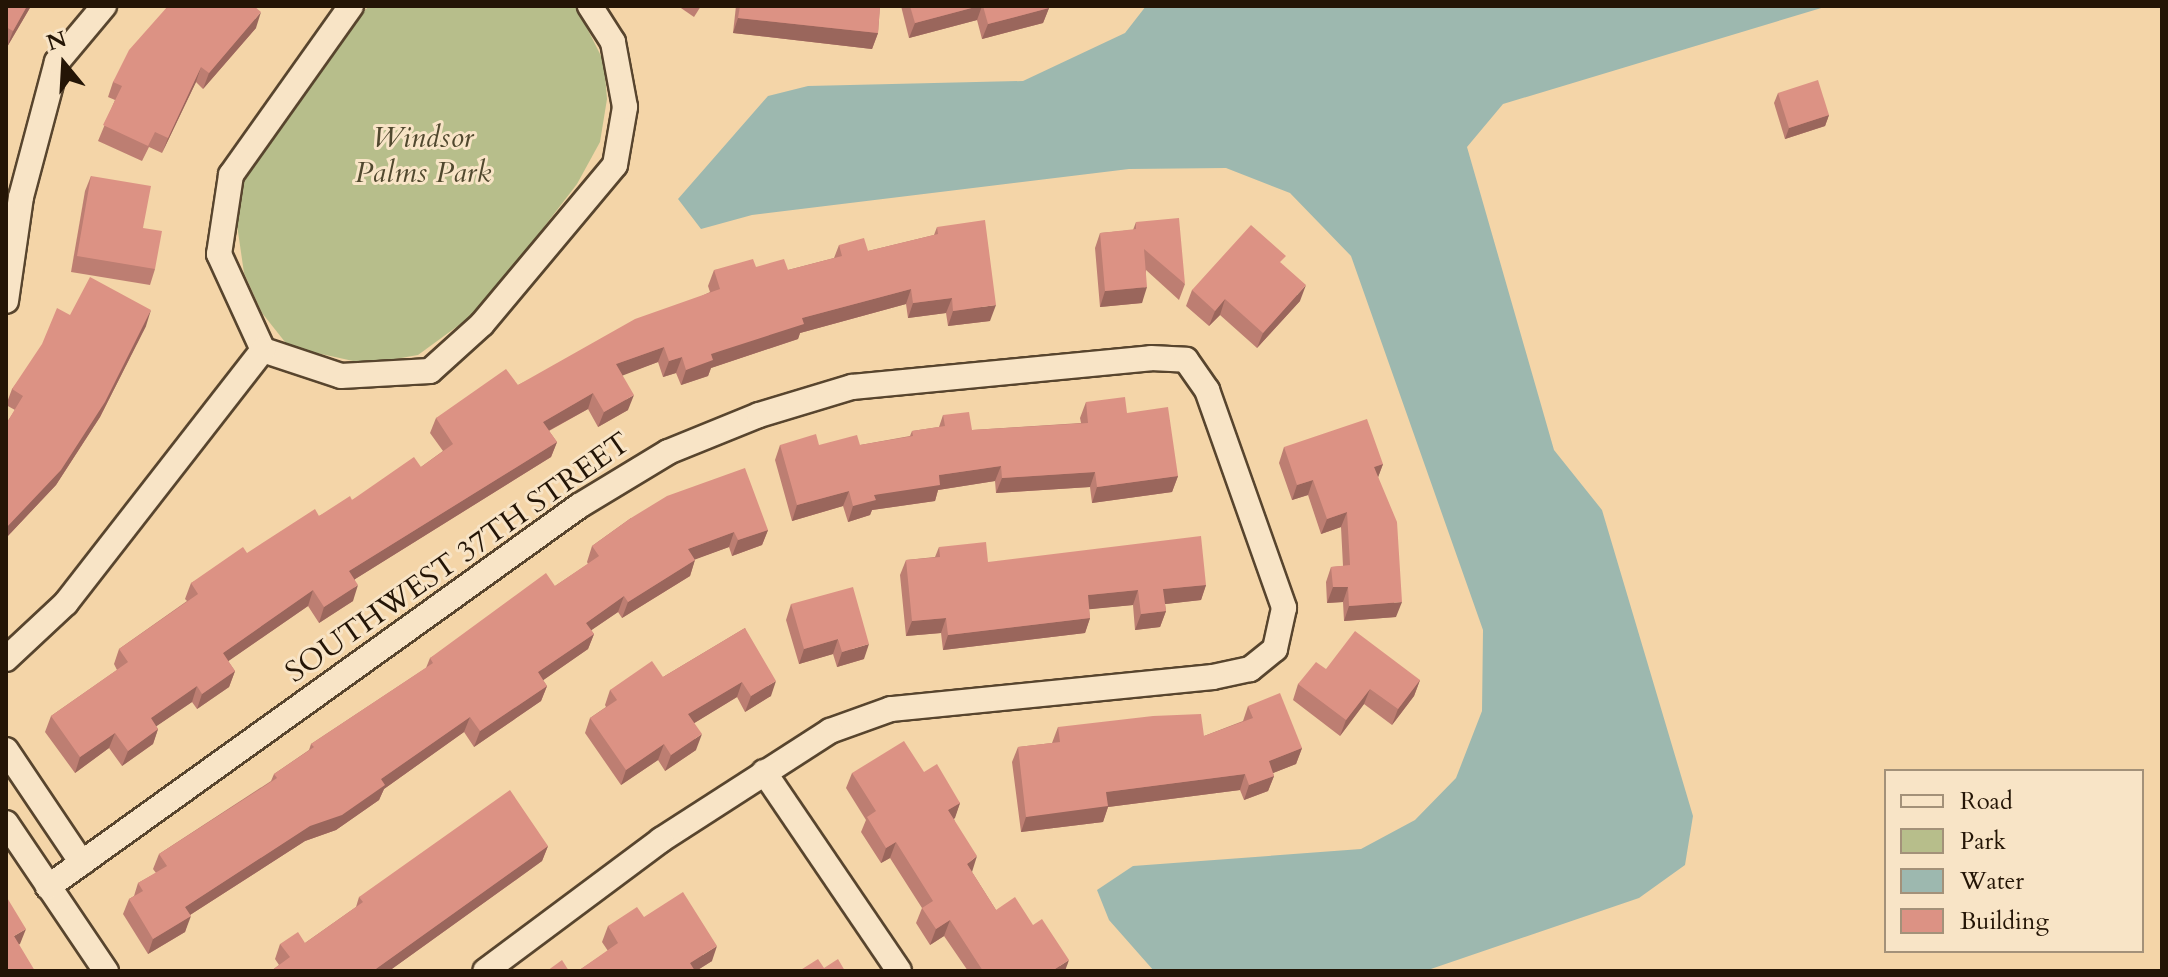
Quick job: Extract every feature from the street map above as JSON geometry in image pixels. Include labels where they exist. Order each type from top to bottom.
[{"type":"street","points":[[6,301],[21,197],[57,62],[104,6]]},
{"type":"street","points":[[351,6],[231,175],[219,254],[263,350],[341,376],[430,371],[482,324],[615,165],[625,107],[613,42],[590,6]]},
{"type":"street","points":[[6,659],[66,603],[263,350]]},
{"type":"street","name":"SOUTHWEST 37TH STREET","points":[[48,887],[579,506],[668,452],[759,415],[852,387],[1151,358],[1186,360],[1207,390],[1284,608],[1275,649],[1250,669],[1213,677],[891,709],[830,731],[764,772]]},
{"type":"street","points":[[6,750],[82,863]]},
{"type":"street","points":[[485,971],[764,772],[899,971]]},
{"type":"street","points":[[6,823],[106,971]]},
{"type":"green space","name":"Windsor Palms Park","points":[[369,6],[576,6],[604,62],[607,99],[600,142],[577,184],[481,309],[418,355],[367,364],[289,347],[262,313],[244,273],[234,204],[251,160],[339,37]]},
{"type":"water","points":[[1146,6],[1828,6],[1503,104],[1467,147],[1554,450],[1602,510],[1693,816],[1685,865],[1639,898],[1425,971],[1154,971],[1109,920],[1097,890],[1133,866],[1361,849],[1415,820],[1456,778],[1482,711],[1483,630],[1351,256],[1290,193],[1226,168],[1129,169],[752,215],[701,229],[678,199],[768,96],[808,86],[1023,81],[1125,33]]},
{"type":"building","points":[[6,6],[27,6],[13,31],[6,27]]},
{"type":"building","points":[[168,6],[254,6],[261,12],[209,73],[201,67],[168,138],[155,132],[148,146],[103,125],[122,86],[113,82],[129,50]]},
{"type":"building","points":[[740,6],[880,6],[878,33],[738,18]]},
{"type":"building","points":[[910,6],[979,6],[915,23]]},
{"type":"building","points":[[983,6],[1049,6],[1049,8],[988,24]]},
{"type":"building","points":[[1818,80],[1829,115],[1789,128],[1778,93]]},
{"type":"building","points":[[91,176],[151,186],[143,228],[162,231],[155,269],[77,256]]},
{"type":"building","points":[[1179,218],[1185,284],[1144,249],[1147,287],[1105,291],[1100,233],[1136,229],[1136,222]]},
{"type":"building","points":[[985,220],[996,305],[953,311],[952,298],[913,303],[911,289],[802,318],[804,324],[711,354],[713,360],[686,370],[682,357],[669,361],[664,347],[616,364],[634,395],[604,412],[593,393],[543,422],[557,442],[349,571],[358,585],[324,607],[313,590],[223,653],[235,671],[202,694],[197,686],[151,718],[158,729],[128,751],[115,733],[80,757],[51,716],[128,662],[119,649],[198,594],[191,583],[243,547],[247,553],[315,509],[319,516],[350,496],[352,500],[414,457],[421,467],[453,444],[436,418],[506,369],[518,385],[635,319],[720,289],[714,270],[753,259],[756,267],[784,259],[788,270],[842,256],[839,245],[864,238],[868,251],[938,234],[937,227]]},
{"type":"building","points":[[1251,225],[1286,256],[1280,262],[1306,285],[1263,333],[1225,299],[1215,311],[1192,290]]},
{"type":"building","points":[[90,277],[151,310],[105,402],[61,470],[6,528],[6,424],[23,396],[12,389],[42,344],[57,308],[70,315]]},
{"type":"building","points":[[1125,397],[1127,413],[1168,407],[1178,476],[1097,487],[1095,472],[1002,478],[1001,466],[939,475],[940,485],[874,495],[876,500],[853,506],[849,491],[797,505],[780,445],[816,434],[819,445],[857,435],[860,445],[913,436],[912,431],[945,426],[943,415],[969,412],[972,430],[1088,423],[1086,402]]},
{"type":"building","points":[[1367,419],[1383,464],[1374,467],[1397,522],[1402,602],[1349,606],[1348,587],[1333,587],[1331,567],[1350,565],[1347,512],[1327,519],[1313,480],[1297,485],[1284,447]]},
{"type":"building","points":[[745,468],[768,530],[738,540],[734,532],[688,549],[695,560],[628,602],[624,596],[586,623],[594,634],[538,672],[547,686],[480,731],[470,717],[381,779],[385,785],[342,815],[310,826],[185,907],[191,916],[153,939],[129,899],[143,891],[138,883],[167,866],[159,854],[277,778],[274,774],[314,747],[311,744],[433,663],[430,658],[546,573],[555,586],[599,556],[592,546],[631,518],[667,496]]},
{"type":"building","points":[[1201,536],[1206,585],[1163,589],[1166,611],[1141,614],[1138,590],[1088,595],[1090,618],[948,635],[946,618],[912,621],[906,560],[940,557],[939,547],[986,542],[988,562]]},
{"type":"building","points":[[853,587],[869,644],[842,652],[838,639],[804,649],[791,604]]},
{"type":"building","points":[[745,628],[776,681],[751,696],[742,682],[688,714],[702,734],[671,755],[664,744],[626,770],[590,718],[617,700],[610,690],[652,661],[663,677]]},
{"type":"building","points":[[1355,631],[1420,680],[1398,709],[1370,689],[1346,720],[1298,684],[1316,662],[1326,669]]},
{"type":"building","points":[[1280,693],[1302,748],[1269,761],[1274,776],[1249,785],[1245,774],[1106,792],[1108,806],[1026,817],[1018,747],[1060,742],[1058,727],[1201,714],[1204,736],[1253,718],[1248,706]]},
{"type":"building","points":[[904,741],[924,772],[937,764],[960,803],[948,810],[977,856],[967,864],[996,910],[1015,897],[1033,925],[1042,919],[1069,960],[1052,971],[983,971],[950,920],[936,929],[922,908],[933,901],[896,842],[886,848],[867,817],[876,811],[852,773]]},
{"type":"building","points":[[510,790],[548,846],[373,971],[271,971],[290,957],[280,944],[298,932],[305,943],[363,902],[359,897]]},
{"type":"building","points":[[683,892],[717,946],[690,963],[695,971],[578,971],[618,943],[608,926],[637,907],[644,917]]},
{"type":"building","points":[[6,896],[26,929],[14,936],[35,971],[6,971]]},
{"type":"building","points":[[818,959],[824,968],[838,959],[845,971],[799,971]]},
{"type":"building","points":[[562,960],[569,971],[547,971]]}]
